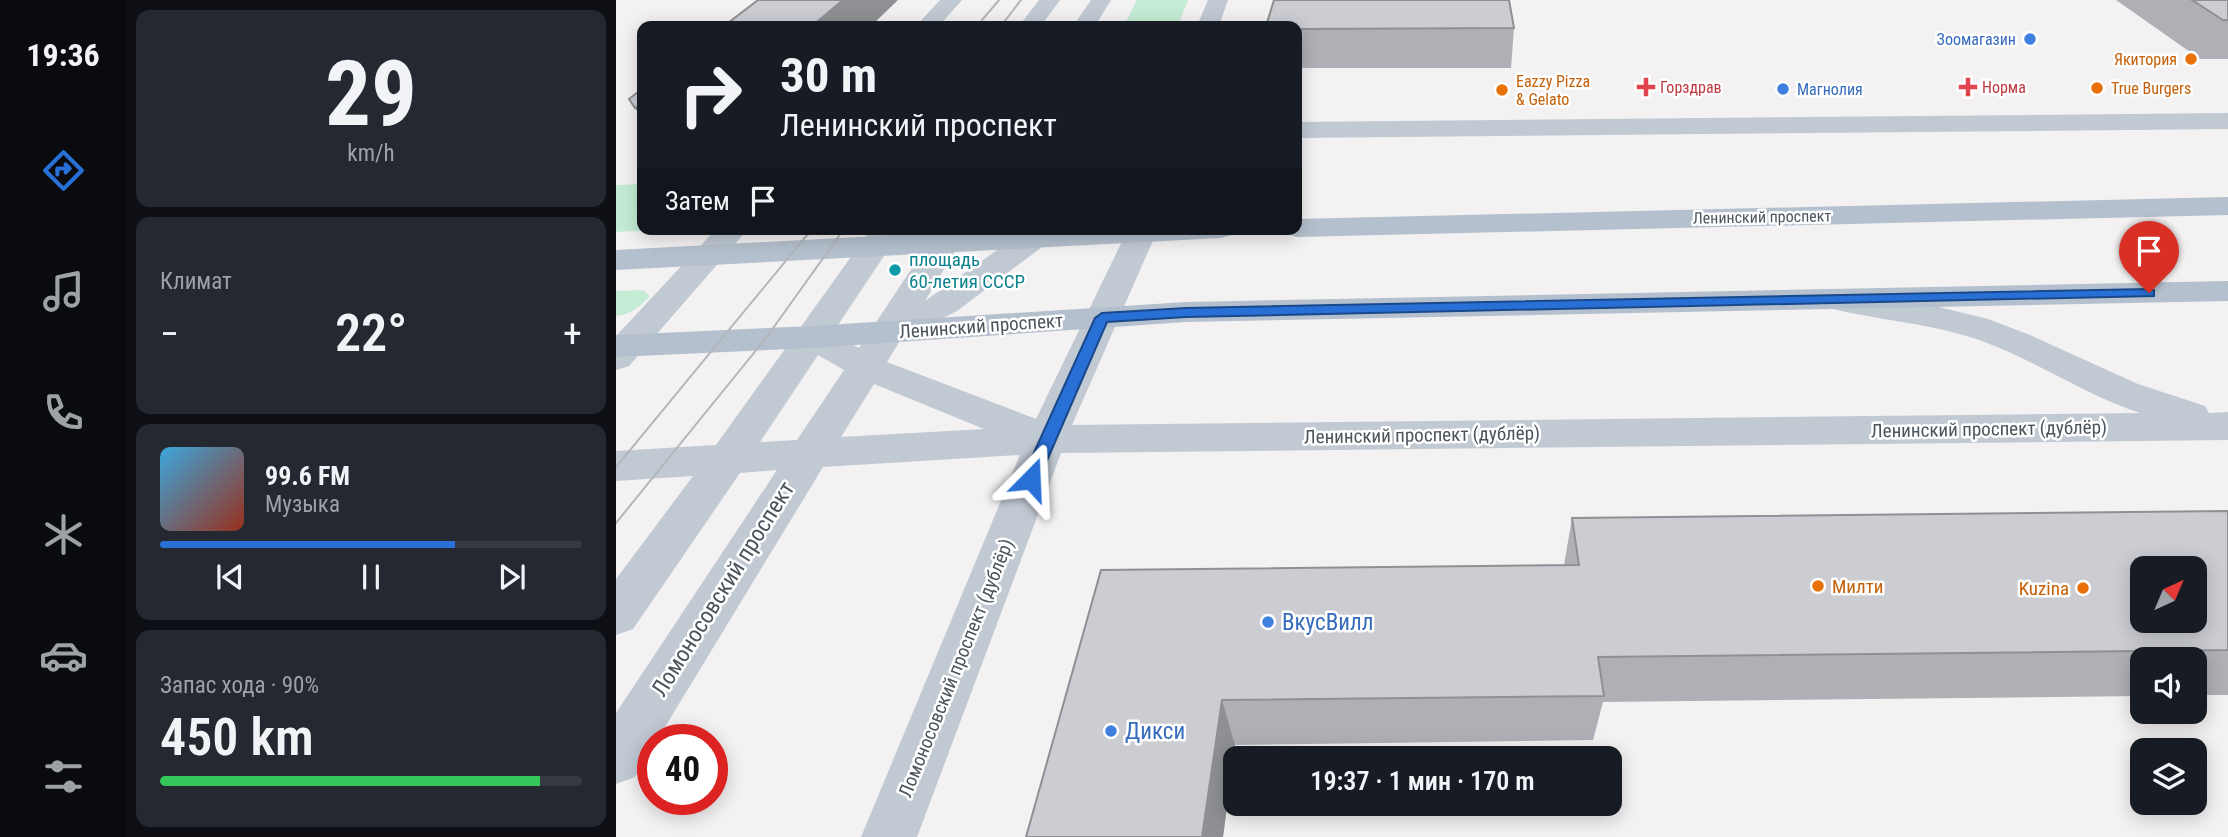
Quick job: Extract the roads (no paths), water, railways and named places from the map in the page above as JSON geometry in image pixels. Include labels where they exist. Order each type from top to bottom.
[{"type":"main road","name":"Ленинский проспект","points":[[1302,228],[2228,206]]},
{"type":"main road","points":[[616,260],[912,235]]},
{"type":"main road","name":"Ленинский проспект","points":[[620,350],[1200,312],[2228,291]]},
{"type":"street","points":[[931,21],[952,0]]},
{"type":"street","points":[[1034,21],[1049,0]]},
{"type":"street","points":[[1087,21],[1101,0]]},
{"type":"street","points":[[1210,21],[1218,0]]},
{"type":"street","points":[[1302,130],[2228,121]]},
{"type":"street","points":[[620,350],[728,235]]},
{"type":"street","points":[[807,455],[887,332],[940,235]]},
{"type":"street","points":[[887,332],[945,304],[1040,235]]},
{"type":"street","name":"Ломоносовский проспект (дублёр)","points":[[889,837],[1046,439],[1141,235]]},
{"type":"street","points":[[616,614],[882,237]]},
{"type":"street","points":[[1832,299],[1908,310],[1964,324],[2017,342],[2111,389],[2171,411],[2228,424]]},
{"type":"street","points":[[812,337],[865,367],[1046,439]]},
{"type":"street","name":"Ленинский проспект (дублёр)","points":[[616,466],[1046,439],[2228,424]]},
{"type":"street","name":"Ломоносовский проспект","points":[[616,760],[807,455]]},
{"type":"tram line","points":[[981,21],[999,0]]},
{"type":"tram line","points":[[1005,21],[1021,0]]},
{"type":"tram line","points":[[616,467],[807,235]]},
{"type":"tram line","points":[[616,523],[766,338],[840,235]]},
{"type":"place","name":"Зоомагазин","points":[[2030,39]]},
{"type":"place","name":"Якитория","points":[[2191,59]]},
{"type":"place","name":"Горздрав","points":[[1646,87]]},
{"type":"place","name":"Норма","points":[[1968,87]]},
{"type":"place","name":"True Burgers","points":[[2097,88]]},
{"type":"place","name":"Магнолия","points":[[1783,89]]},
{"type":"place","name":"Eazzy Pizza & Gelato","points":[[1502,90]]},
{"type":"place","name":"площадь 60-летия СССР","points":[[895,270]]},
{"type":"place","name":"Милти","points":[[1818,586]]},
{"type":"place","name":"Kuzina","points":[[2083,588]]},
{"type":"place","name":"ВкусВилл","points":[[1268,622]]},
{"type":"place","name":"Дикси","points":[[1111,731]]}]
